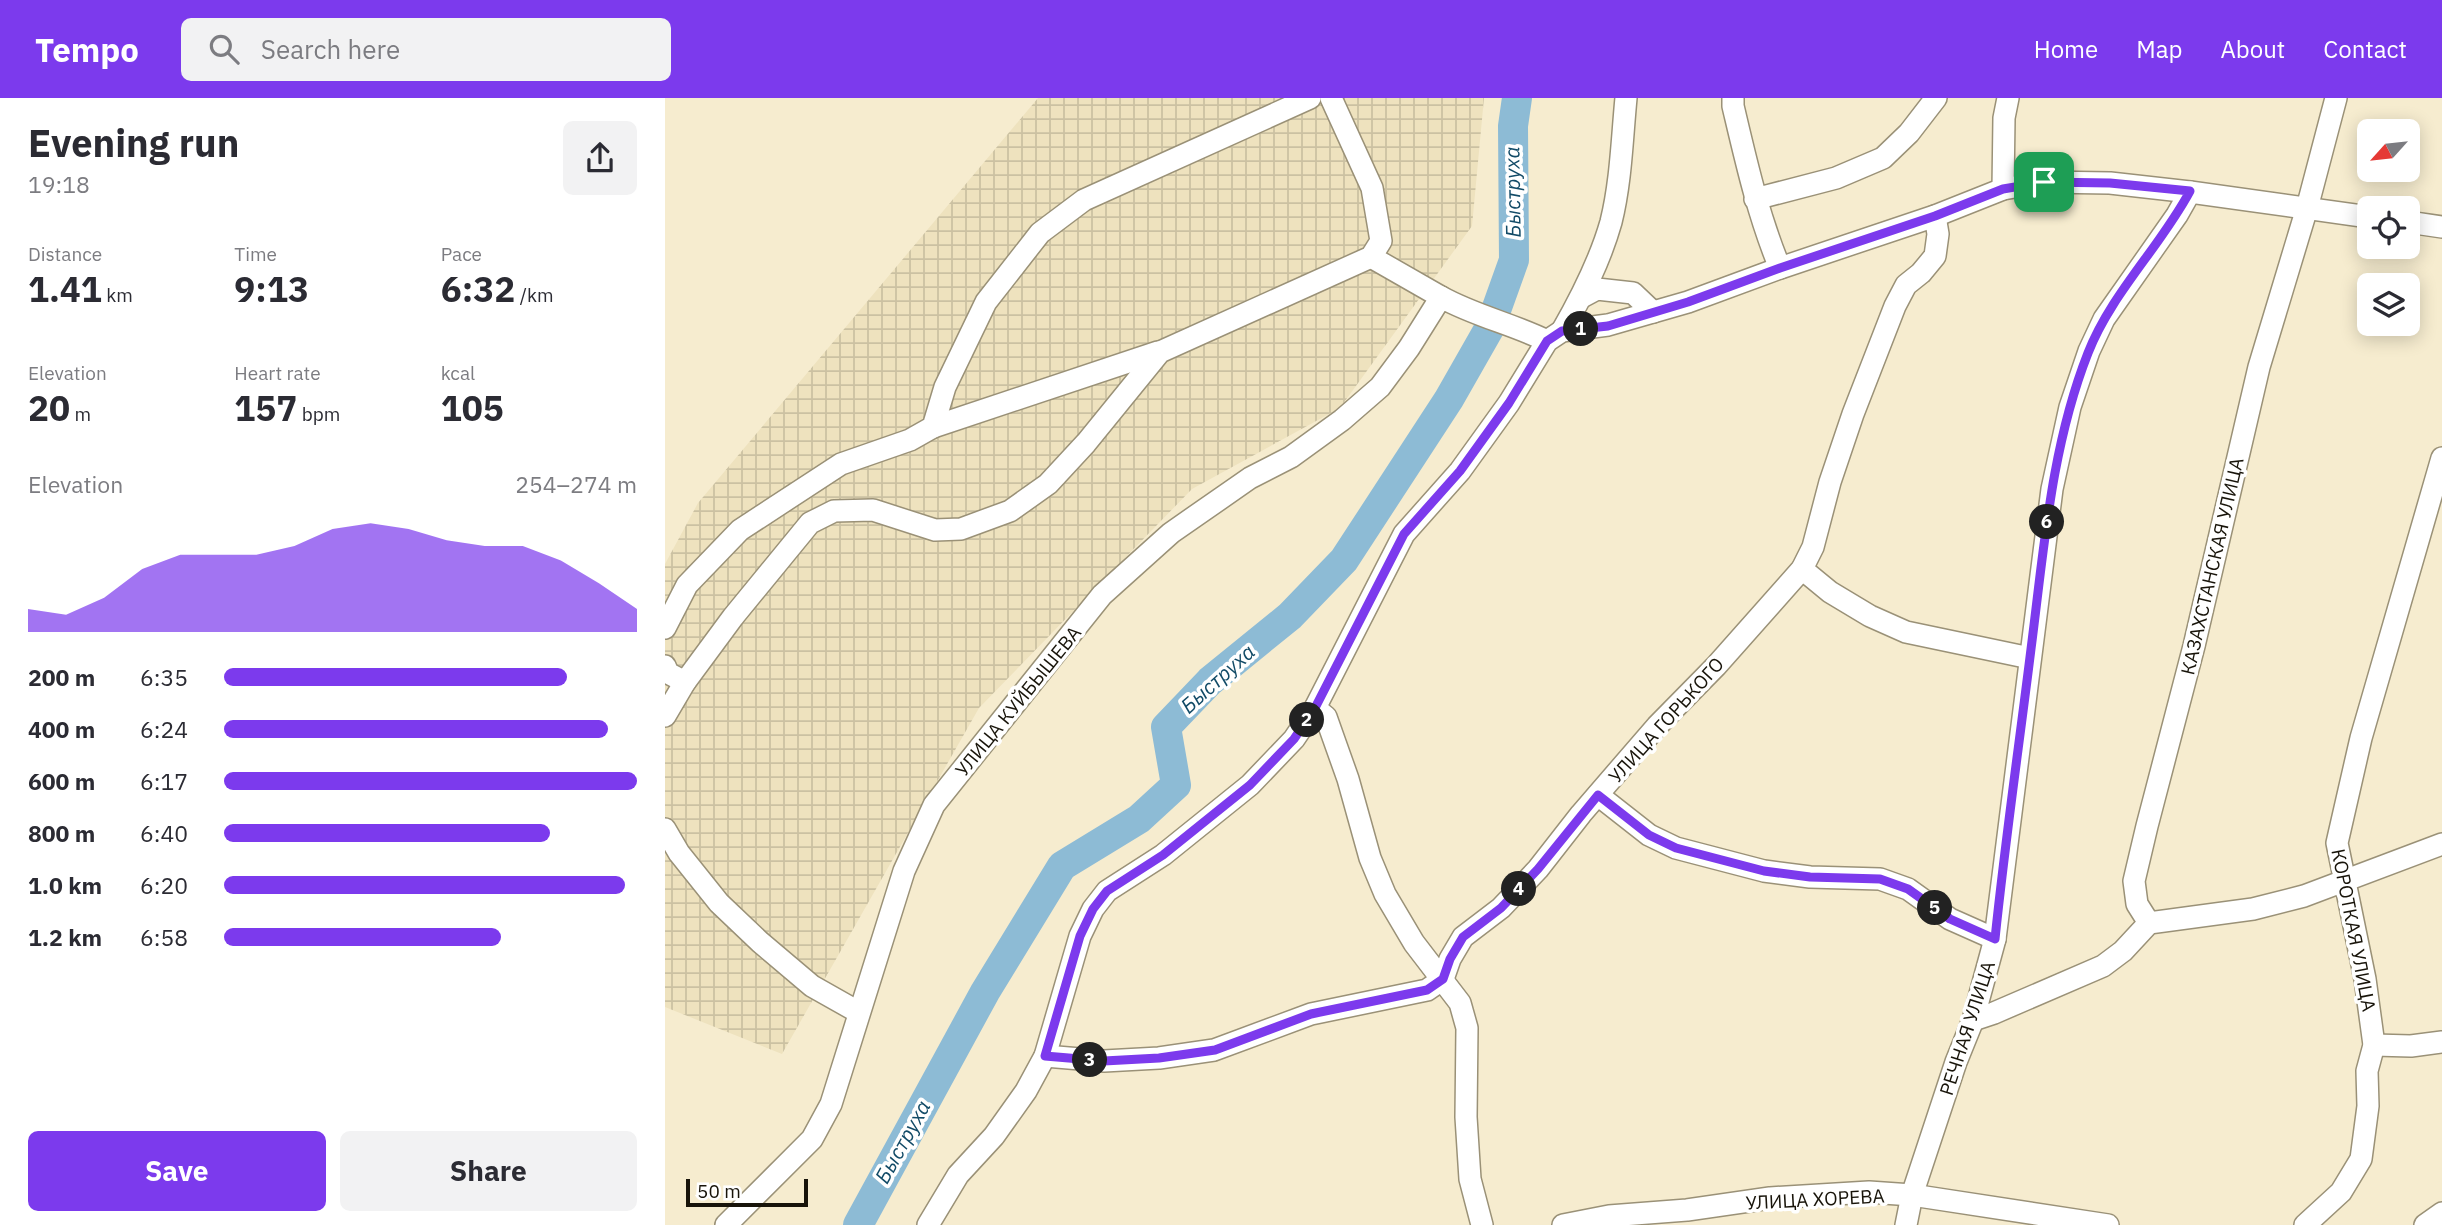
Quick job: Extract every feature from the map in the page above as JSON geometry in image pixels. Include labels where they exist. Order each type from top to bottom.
[{"type":"street","points":[[933,427],[945,387],[986,302],[1041,233],[1084,200],[1310,98]]},
{"type":"street","points":[[665,628],[687,585],[740,530],[841,464],[910,440],[933,427],[1160,352],[1371,257],[1381,241],[1371,188],[1331,98]]},
{"type":"street","points":[[928,1225],[958,1175],[994,1136],[1045,1056],[1080,936],[1093,909],[1107,891],[1163,855],[1250,785],[1294,739],[1315,708],[1404,534],[1460,471],[1582,297],[1597,264],[1611,220],[1626,98]]},
{"type":"street","points":[[1733,98],[1755,198],[1780,268]]},
{"type":"street","points":[[1755,198],[1836,178],[1883,158],[1909,134],[1936,98]]},
{"type":"street","points":[[2003,189],[2004,118],[2008,98]]},
{"type":"street","name":"КАЗАХСТАНСКАЯ УЛИЦА","points":[[2149,923],[2137,904],[2134,881],[2259,367],[2307,208],[2336,98]]},
{"type":"street","points":[[1371,257],[1449,301],[1526,331],[1555,336],[1608,326],[1688,302],[1935,216],[2003,189],[2044,182],[2110,183],[2190,191],[2357,215]]},
{"type":"street","name":"РЕЧНАЯ УЛИЦА","points":[[1906,1225],[1913,1195],[1956,1062],[1973,1020],[1995,939],[2052,489],[2070,407],[2089,351],[2104,319],[2177,215],[2190,191]]},
{"type":"street","name":"УЛИЦА ГОРЬКОГО","points":[[1443,979],[1450,959],[1463,937],[1501,908],[1538,869],[1657,726],[1742,638],[1802,569],[1813,547],[1830,482],[1853,414],[1895,306],[1906,285],[1921,273],[1935,256],[1938,234],[1935,216]]},
{"type":"street","points":[[2420,224],[2442,227]]},
{"type":"street","points":[[1582,297],[1597,289],[1633,293],[1653,312]]},
{"type":"street","name":"УЛИЦА КУЙБЫШЕВА","points":[[726,1225],[812,1139],[831,1104],[904,871],[935,805],[1102,595],[1171,533],[1250,478],[1291,457],[1371,396],[1449,301]]},
{"type":"street","points":[[665,716],[685,682],[733,617],[810,523],[834,511],[873,510],[935,530],[961,529],[1010,511],[1048,484],[1086,443],[1160,352]]},
{"type":"street","name":"КОРОТКАЯ УЛИЦА","points":[[2305,1225],[2341,1192],[2361,1159],[2368,1107],[2367,1071],[2374,1045],[2365,979],[2337,843],[2361,738],[2442,458]]},
{"type":"street","points":[[1802,569],[1830,592],[1870,616],[1906,632],[2030,658]]},
{"type":"street","points":[[665,666],[668,673],[685,682]]},
{"type":"street","points":[[1315,708],[1326,717],[1348,779],[1370,858],[1385,894],[1414,943],[1460,1003],[1467,1028],[1466,1117],[1470,1179],[1482,1225]]},
{"type":"street","points":[[1598,795],[1649,835],[1676,848],[1764,871],[1810,877],[1880,879],[1908,889],[1950,919],[1995,939]]},
{"type":"street","points":[[665,829],[679,853],[719,903],[751,934],[812,986],[859,1012]]},
{"type":"street","points":[[1973,1020],[2103,967],[2123,951],[2149,923],[2253,909],[2304,896],[2442,844]]},
{"type":"street","points":[[1045,1056],[1104,1061],[1159,1058],[1215,1050],[1311,1014],[1427,990],[1443,979]]},
{"type":"street","points":[[2374,1045],[2411,1046],[2442,1042]]},
{"type":"street","name":"УЛИЦА ХОРЕВА","points":[[1563,1225],[1609,1216],[1687,1210],[1770,1198],[1869,1192],[1913,1195],[2108,1225]]},
{"type":"street","points":[[2425,1225],[2442,1213]]},
{"type":"shaded area","points":[[1038,98],[1484,98],[1472,226],[1340,408],[1192,489],[979,708],[782,1054],[665,1007],[665,564],[698,503]]},
{"type":"waterway","name":"Быструха","points":[[858,1225],[985,992],[1062,866],[1139,819],[1176,785],[1166,727],[1210,681],[1290,616],[1344,560],[1449,399],[1490,327],[1514,260],[1513,126],[1517,98]]},
{"type":"route","points":[[2044,182],[2110,183],[2190,191],[2177,215],[2104,319],[2089,351],[2070,407],[2052,489],[1995,939],[1950,919],[1908,889],[1880,879],[1810,877],[1764,871],[1676,848],[1649,835],[1598,795],[1538,869],[1501,908],[1463,937],[1450,959],[1443,979],[1427,990],[1311,1014],[1215,1050],[1159,1058],[1104,1061],[1045,1056],[1080,936],[1093,909],[1107,891],[1163,855],[1250,785],[1294,739],[1315,708],[1404,534],[1460,471],[1509,403],[1547,341],[1562,331],[1608,326],[1688,302],[1935,216],[2003,189],[2044,182]]}]
